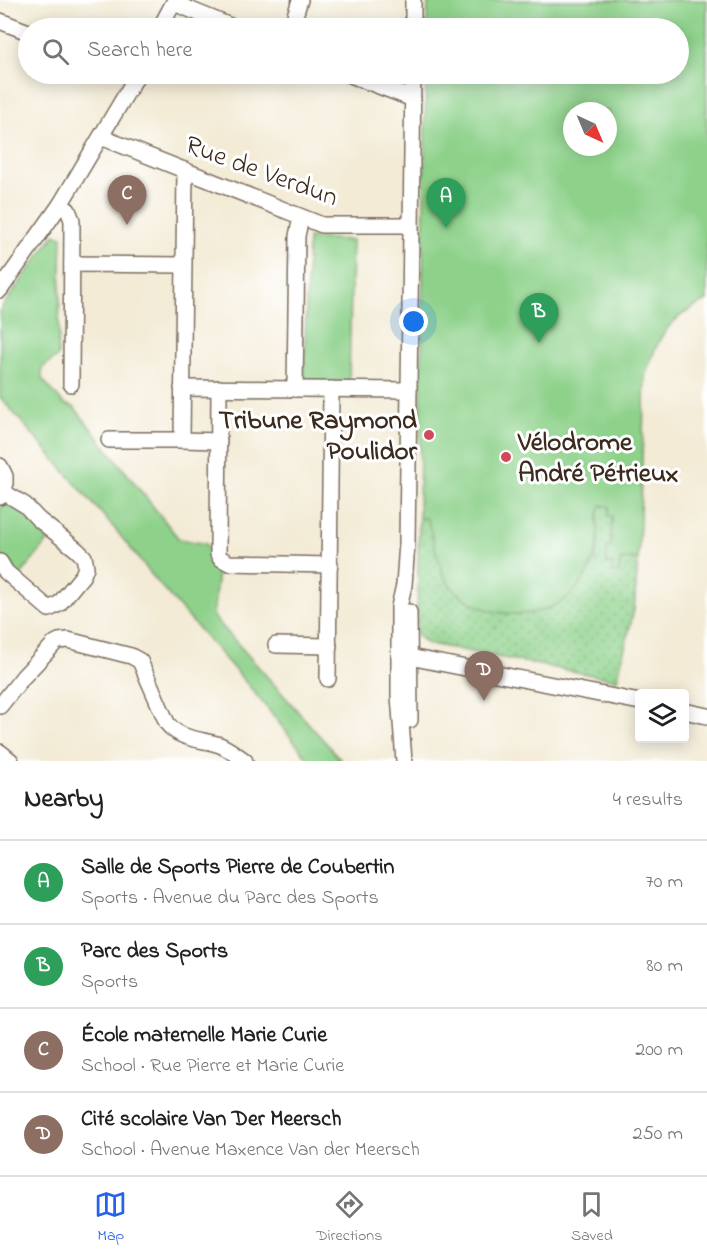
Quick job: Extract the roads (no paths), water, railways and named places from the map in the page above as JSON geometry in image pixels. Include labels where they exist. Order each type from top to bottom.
[{"type":"street","points":[[294,18],[300,0]]},
{"type":"street","points":[[413,0],[413,18]]},
{"type":"street","points":[[165,18],[174,2],[212,18]]},
{"type":"street","points":[[0,21],[18,28]]},
{"type":"street","points":[[0,290],[60,205],[130,84]]},
{"type":"street","points":[[374,84],[412,99]]},
{"type":"street","points":[[405,761],[413,84]]},
{"type":"street","name":"Rue de Verdun","points":[[100,137],[322,225],[410,225]]},
{"type":"street","points":[[182,440],[185,171]]},
{"type":"street","points":[[60,205],[72,216],[70,384]]},
{"type":"street","points":[[295,389],[297,236],[301,217]]},
{"type":"street","points":[[72,264],[183,265]]},
{"type":"street","points":[[182,388],[409,390]]},
{"type":"street","points":[[219,388],[218,554],[220,558],[229,563],[330,565]]},
{"type":"street","points":[[328,679],[331,389]]},
{"type":"street","points":[[108,440],[219,441]]},
{"type":"street","points":[[0,466],[5,476],[3,495],[25,505],[45,525],[81,553],[86,567],[83,575],[59,604],[49,609],[6,572],[0,562]]},
{"type":"street","points":[[0,706],[55,643],[68,640],[136,658],[144,668],[167,723],[173,730],[221,746],[245,761]]},
{"type":"street","points":[[276,645],[329,646]]},
{"type":"street","points":[[405,655],[635,701]]},
{"type":"street","points":[[689,712],[707,716]]},
{"type":"street","points":[[0,752],[11,761]]},
{"type":"place","name":"École maternelle Marie Curie","points":[[127,225]]},
{"type":"place","name":"Salle de Sports Pierre de Coubertin","points":[[446,228]]},
{"type":"place","name":"Parc des Sports","points":[[539,343]]},
{"type":"place","name":"Tribune Raymond Poulidor","points":[[429,435]]},
{"type":"place","name":"Vélodrome André Pétrieux","points":[[506,457]]},
{"type":"place","name":"Cité scolaire Van Der Meersch","points":[[484,701]]}]
